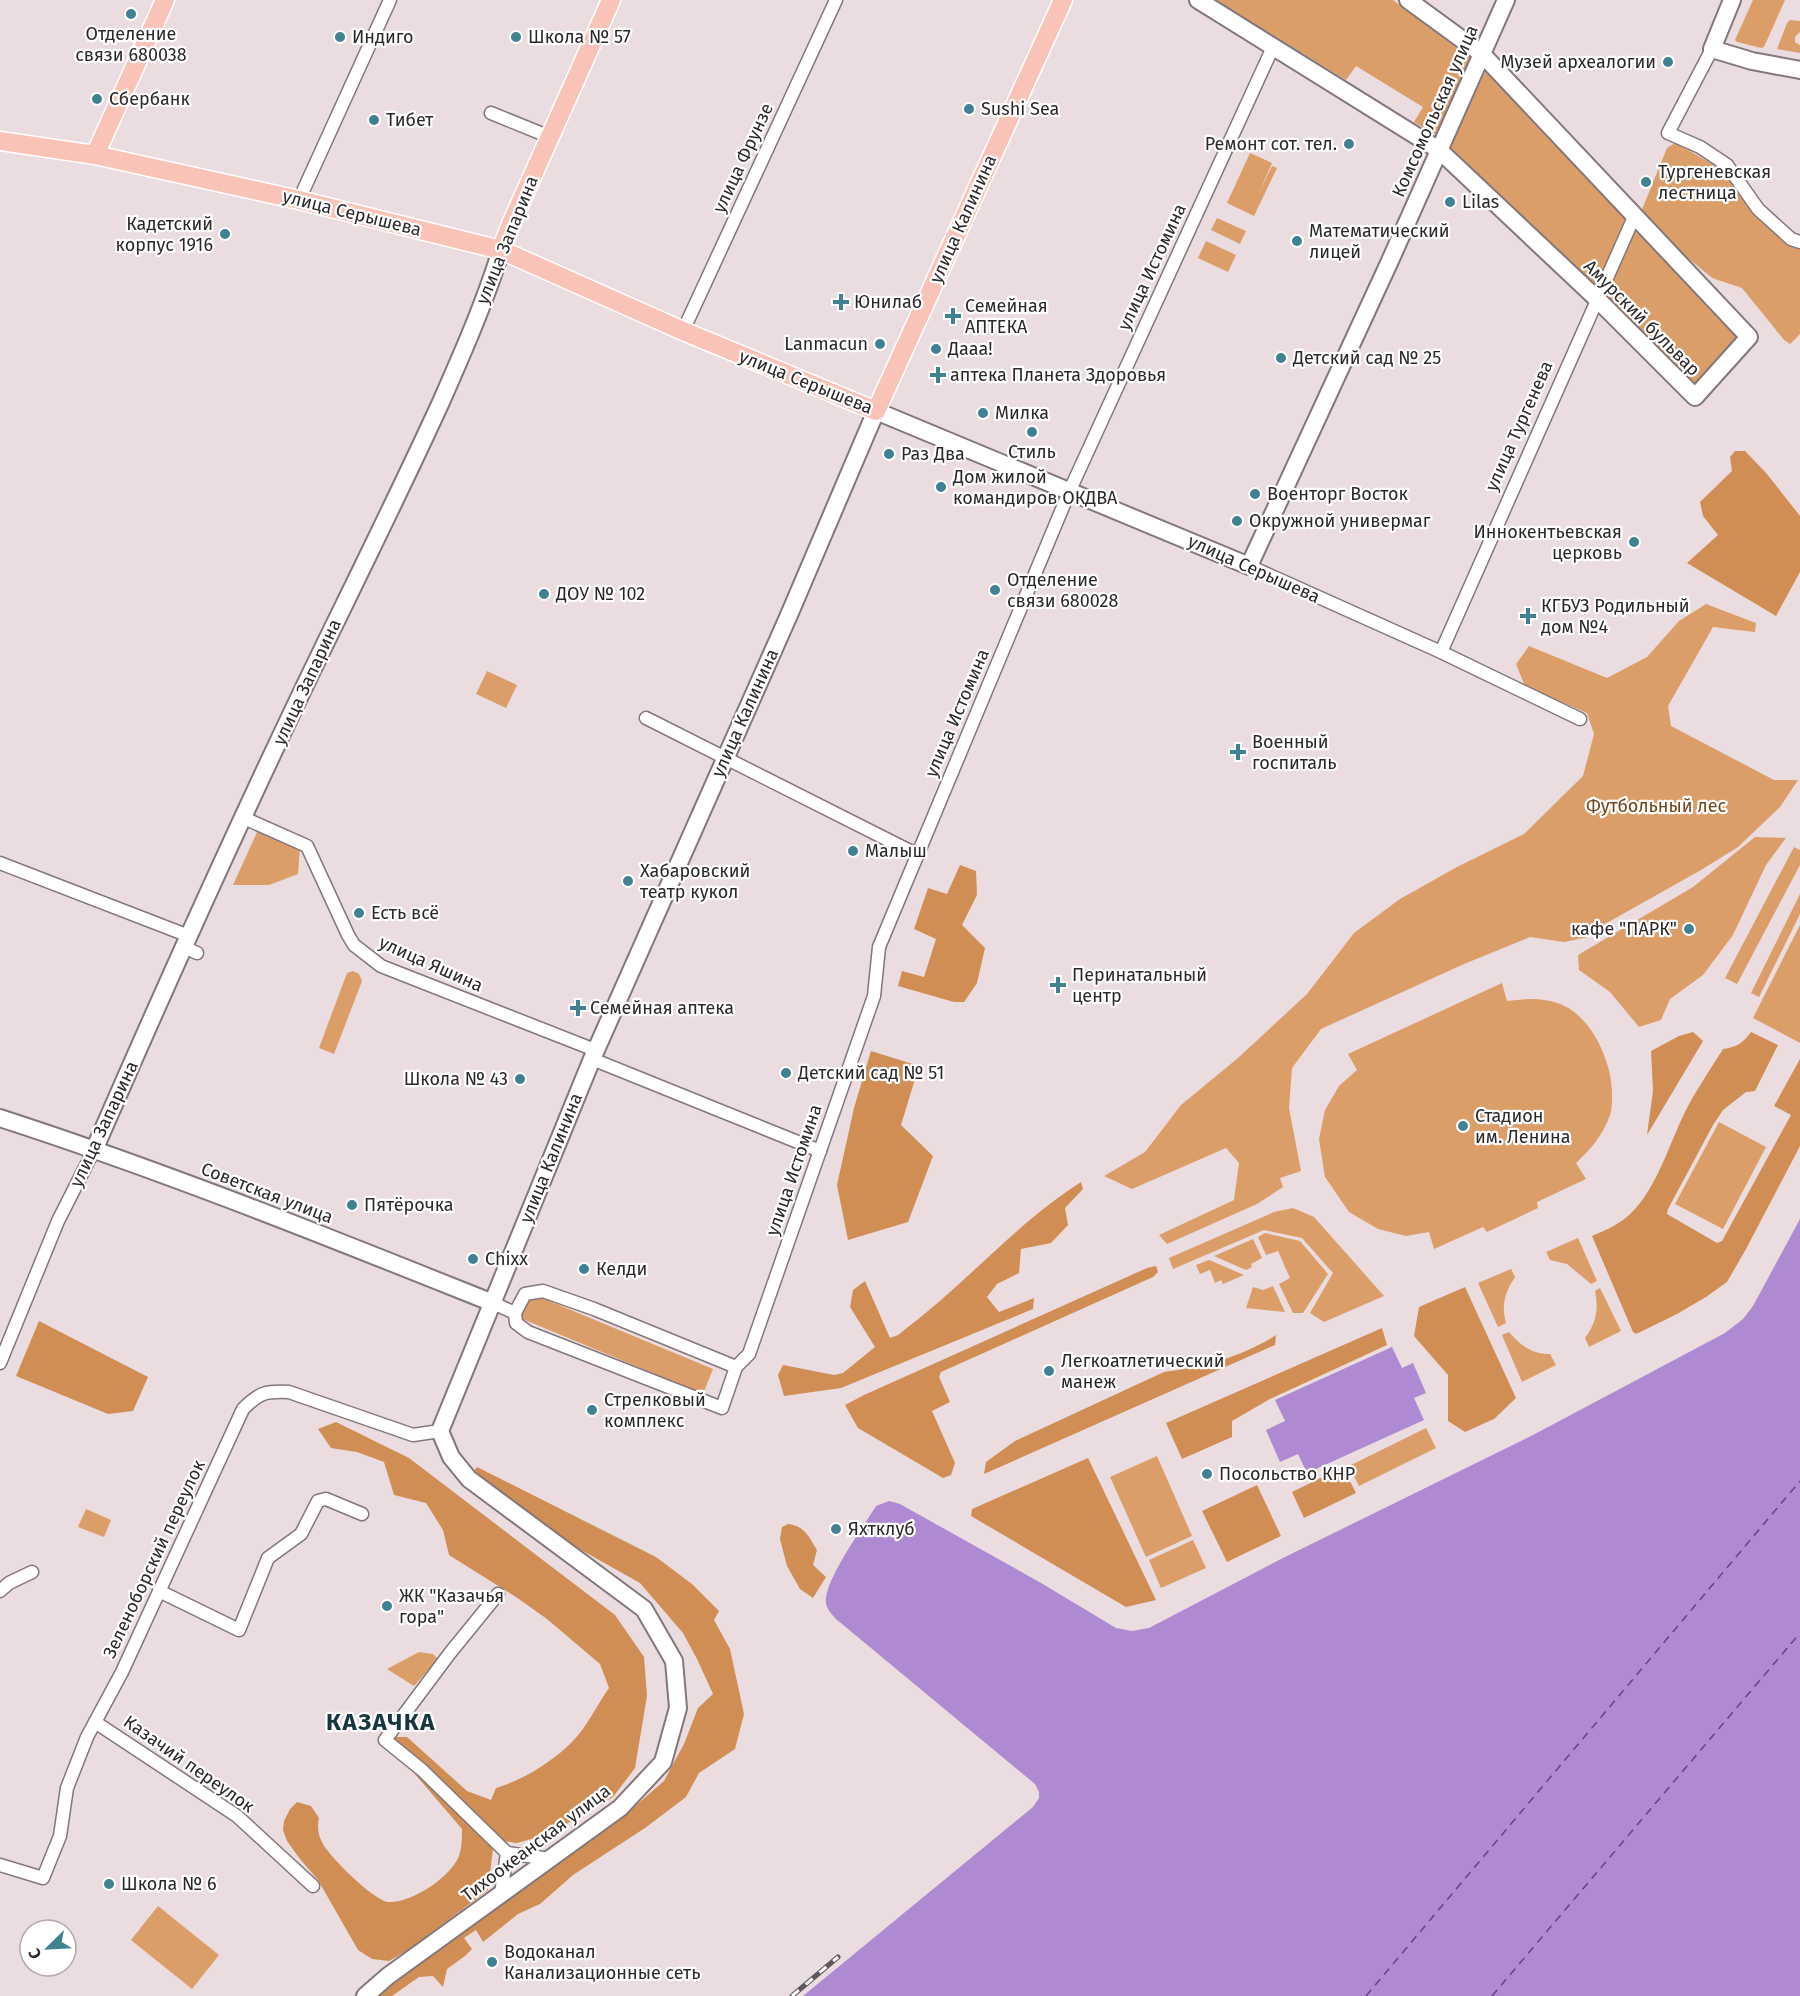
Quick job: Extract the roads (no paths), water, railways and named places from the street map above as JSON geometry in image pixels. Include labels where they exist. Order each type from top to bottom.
[{"type":"main road","points":[[95,155],[165,0]]},
{"type":"main road","name":"улица Запарина","points":[[501,250],[611,0]]},
{"type":"main road","name":"улица Калинина","points":[[876,411],[1063,0]]},
{"type":"main road","name":"улица Серышева","points":[[0,141],[95,155],[299,200],[501,250],[683,331],[876,411]]},
{"type":"street","points":[[299,200],[390,0]]},
{"type":"street","name":"улица Фрунзе","points":[[683,331],[836,0]]},
{"type":"street","name":"Амурский бульвар","points":[[1198,0],[1439,150],[1597,299],[1695,397],[1749,337],[1482,54],[1408,0]]},
{"type":"street","name":"Комсомольская улица","points":[[1249,566],[1506,0]]},
{"type":"street","points":[[1732,0],[1712,49],[1668,133],[1700,147],[1727,165],[1758,209],[1791,239],[1800,242]]},
{"type":"street","name":"улица Истомина","points":[[722,1408],[736,1367],[749,1354],[874,996],[879,947],[1070,490],[1273,47]]},
{"type":"street","points":[[1712,49],[1752,62],[1800,70]]},
{"type":"street","points":[[491,113],[550,137]]},
{"type":"street","name":"улица Тургенева","points":[[1441,652],[1634,217]]},
{"type":"street","name":"улица Запарина","points":[[0,1363],[58,1221],[190,946],[244,818],[457,366],[501,250]]},
{"type":"street","name":"улица Серышева","points":[[876,411],[1249,566],[1441,652],[1581,719]]},
{"type":"street","name":"улица Калинина","points":[[440,1431],[593,1055],[789,615],[876,411]]},
{"type":"street","points":[[646,718],[918,855]]},
{"type":"street","name":"улица Яшина","points":[[244,818],[307,846],[354,945],[381,966],[820,1151]]},
{"type":"street","points":[[0,863],[190,946]]},
{"type":"street","name":"Советская улица","points":[[0,1118],[95,1148],[493,1303],[515,1313],[516,1323],[528,1332],[722,1408]]},
{"type":"street","points":[[515,1313],[525,1294],[543,1291],[594,1309],[736,1367]]},
{"type":"street","name":"Зеленоборский переулок","points":[[0,1865],[43,1878],[60,1836],[67,1788],[87,1737],[122,1672],[243,1409],[255,1397],[268,1391],[289,1392],[413,1435],[440,1431]]},
{"type":"street","name":"Тихоокеанская улица","points":[[365,1996],[388,1976],[620,1808],[663,1762],[678,1708],[674,1661],[644,1609],[469,1479],[451,1457],[440,1431]]},
{"type":"street","points":[[159,1591],[239,1630],[268,1558],[302,1534],[318,1501],[326,1499],[362,1515]]},
{"type":"street","points":[[0,1591],[9,1583],[32,1572]]},
{"type":"street","points":[[498,1594],[450,1653],[385,1740],[422,1770],[507,1853],[550,1859]]},
{"type":"street","name":"Казачий переулок","points":[[95,1722],[237,1816],[313,1886]]},
{"type":"street","points":[[501,1894],[507,1853]]},
{"type":"railway","points":[[792,1996],[838,1957]]},
{"type":"place","name":"Отделение связи 680038","points":[[131,14]]},
{"type":"place","name":"Индиго","points":[[340,37]]},
{"type":"place","name":"Школа № 57","points":[[516,37]]},
{"type":"place","name":"Музей археалогии","points":[[1668,62]]},
{"type":"place","name":"Сбербанк","points":[[97,99]]},
{"type":"place","name":"Sushi Sea","points":[[969,109]]},
{"type":"place","name":"Тибет","points":[[374,120]]},
{"type":"place","name":"Ремонт сот. тел.","points":[[1349,144]]},
{"type":"place","name":"Тургеневская лестница","points":[[1646,182]]},
{"type":"place","name":"Lilas","points":[[1450,202]]},
{"type":"place","name":"Кадетский корпус 1916","points":[[225,234]]},
{"type":"place","name":"Математический лицей","points":[[1297,241]]},
{"type":"place","name":"Юнилаб","points":[[841,302]]},
{"type":"place","name":"Семейная АПТЕКА","points":[[953,316]]},
{"type":"place","name":"Lanmacun","points":[[880,344]]},
{"type":"place","name":"Дааа!","points":[[936,349]]},
{"type":"place","name":"Детский сад № 25","points":[[1281,358]]},
{"type":"place","name":"аптека Планета Здоровья","points":[[938,375]]},
{"type":"place","name":"Милка","points":[[983,413]]},
{"type":"place","name":"Стиль","points":[[1032,432]]},
{"type":"place","name":"Раз Два","points":[[889,454]]},
{"type":"place","name":"Дом жилой командиров ОКДВА","points":[[941,487]]},
{"type":"place","name":"Военторг Восток","points":[[1255,494]]},
{"type":"place","name":"Окружной универмаг","points":[[1237,521]]},
{"type":"place","name":"Иннокентьевская церковь","points":[[1634,542]]},
{"type":"place","name":"Отделение связи 680028","points":[[995,590]]},
{"type":"place","name":"ДОУ № 102","points":[[544,594]]},
{"type":"place","name":"КГБУЗ Родильный дом №4","points":[[1528,616]]},
{"type":"place","name":"Военный госпиталь","points":[[1238,752]]},
{"type":"place","name":"Малыш","points":[[853,851]]},
{"type":"place","name":"Хабаровский театр кукол","points":[[628,881]]},
{"type":"place","name":"Есть всё","points":[[359,913]]},
{"type":"place","name":"кафе \"ПАРК\"","points":[[1689,929]]},
{"type":"place","name":"Перинатальный центр","points":[[1058,985]]},
{"type":"place","name":"Семейная аптека","points":[[578,1008]]},
{"type":"place","name":"Детский сад № 51","points":[[786,1073]]},
{"type":"place","name":"Школа № 43","points":[[520,1079]]},
{"type":"place","name":"Стадион им. Ленина","points":[[1463,1126]]},
{"type":"place","name":"Пятёрочка","points":[[352,1205]]},
{"type":"place","name":"Chixx","points":[[473,1259]]},
{"type":"place","name":"Келди","points":[[584,1269]]},
{"type":"place","name":"Легкоатлетический манеж","points":[[1049,1371]]},
{"type":"place","name":"Стрелковый комплекс","points":[[592,1410]]},
{"type":"place","name":"Посольство КНР","points":[[1207,1474]]},
{"type":"place","name":"Яхтклуб","points":[[836,1529]]},
{"type":"place","name":"ЖК \"Казачья гора\"","points":[[387,1606]]},
{"type":"place","name":"Школа № 6","points":[[109,1884]]},
{"type":"place","name":"Водоканал Канализационные сеть","points":[[492,1962]]},
{"type":"district","name":"КАЗАЧКА","points":[[381,1722]]},
{"type":"park label","name":"Футбольный лес","points":[[1656,806]]}]
